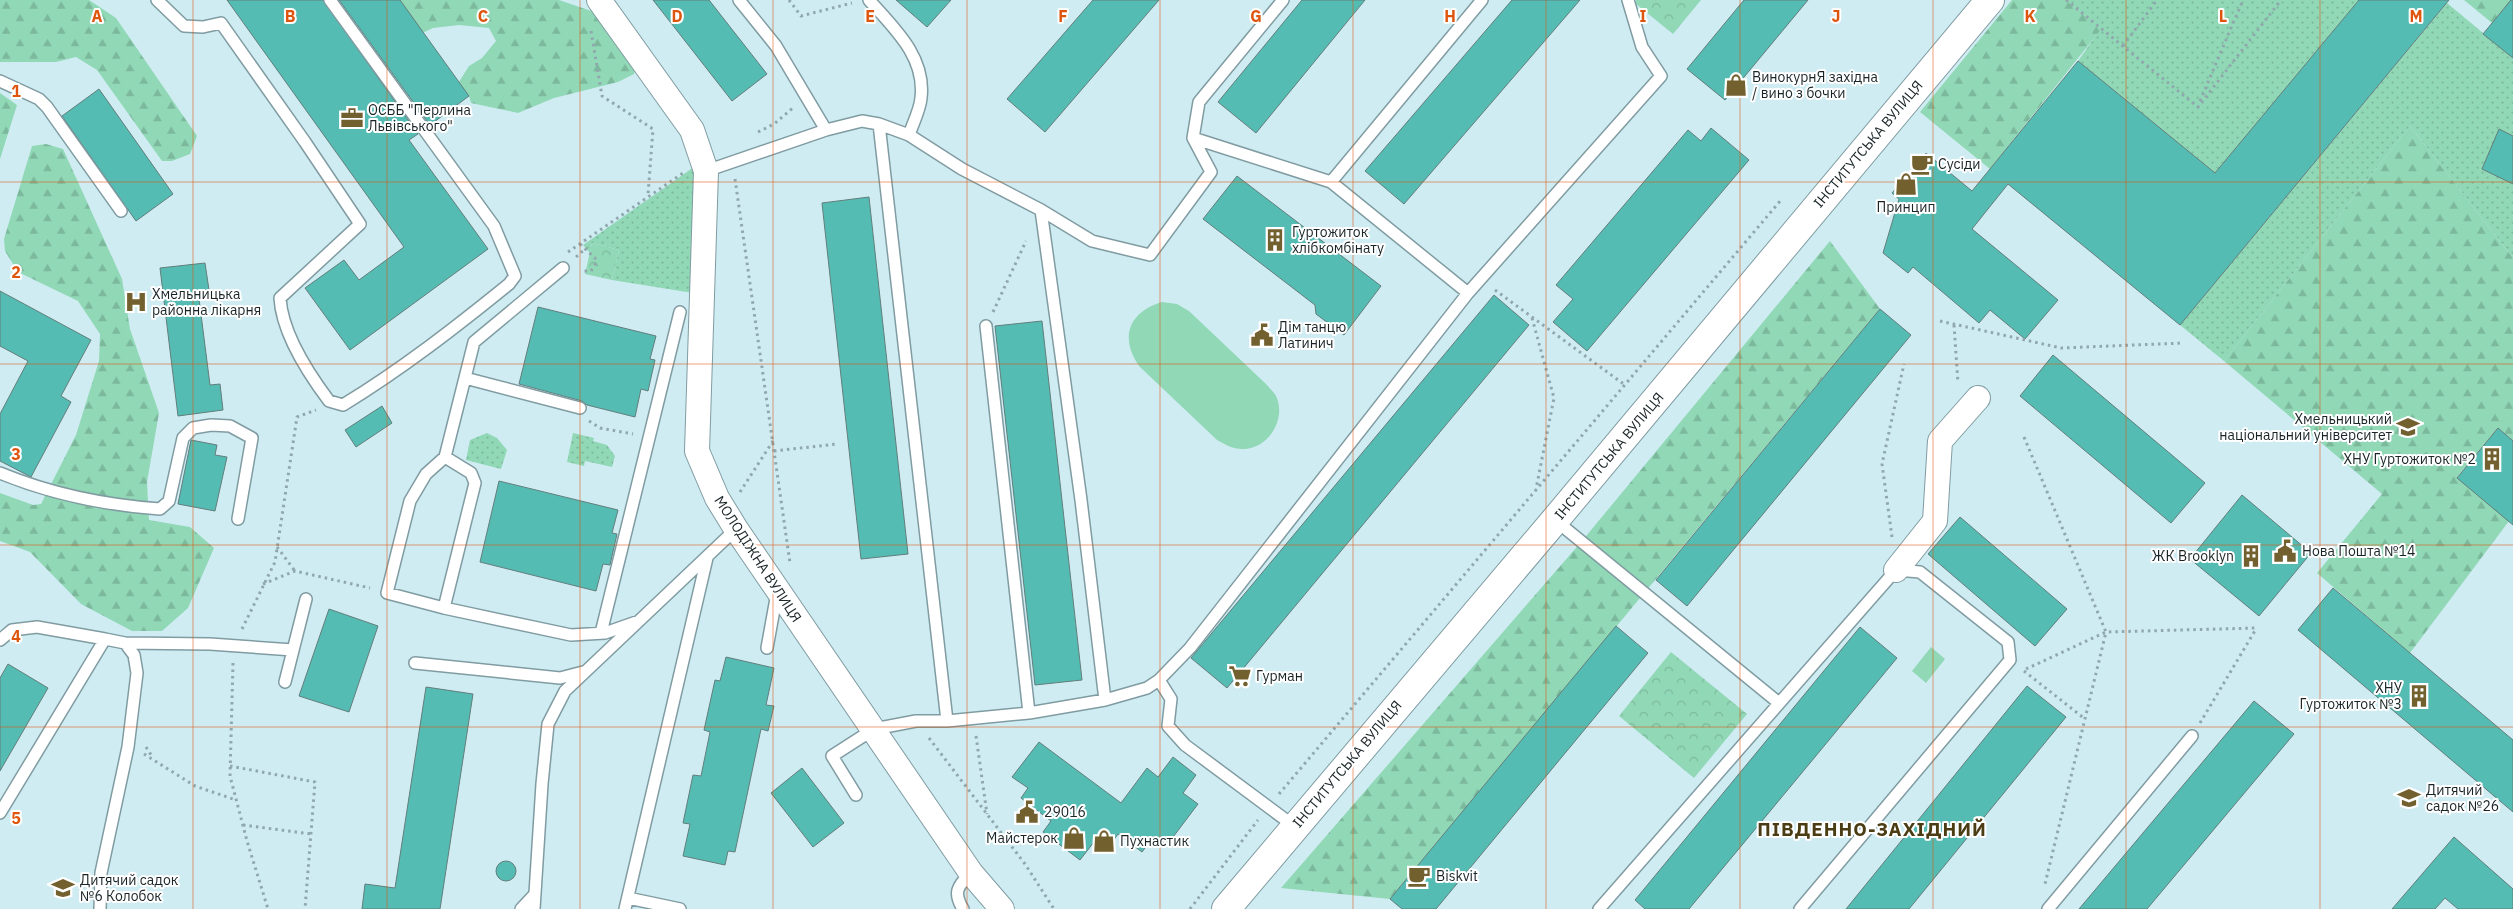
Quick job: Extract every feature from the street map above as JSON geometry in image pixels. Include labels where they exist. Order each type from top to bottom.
[{"type":"street","name":"МОЛОДІЖНА ВУЛИЦЯ","points":[[599,0],[692,130],[704,166],[697,451],[717,498],[777,591],[874,729],[971,873],[1002,909]]},
{"type":"street","name":"ІНСТИТУТСЬКА ВУЛИЦЯ","points":[[1228,909],[1294,826],[1555,520],[1990,0]]},
{"type":"street","points":[[1896,570],[1935,521],[1940,441],[1968,392]]},
{"type":"lane","points":[[157,0],[184,26],[203,27],[221,23],[360,224],[280,298],[281,312],[308,373],[329,402],[343,405],[385,380],[510,284],[515,276],[494,226],[330,0]]},
{"type":"lane","points":[[740,0],[776,46],[826,130]]},
{"type":"lane","points":[[869,0],[906,42],[918,66],[921,99],[909,135]]},
{"type":"lane","points":[[704,166],[733,162],[826,130],[862,121],[879,124],[909,135],[962,169],[1041,210],[1092,241],[1150,255],[1210,172],[1193,138],[1199,102],[1283,0]]},
{"type":"lane","points":[[1331,182],[1482,0]]},
{"type":"lane","points":[[856,794],[832,756],[874,729],[916,722],[973,719],[1029,713],[1105,700],[1148,688],[1159,680],[1190,648],[1468,293],[1661,76],[1642,47],[1628,0]]},
{"type":"lane","points":[[0,81],[39,100],[48,107],[121,211]]},
{"type":"lane","points":[[879,124],[947,721]]},
{"type":"lane","points":[[1193,138],[1331,182],[1468,293]]},
{"type":"lane","points":[[1041,210],[1081,500],[1105,700]]},
{"type":"lane","points":[[563,268],[474,342],[445,457],[426,474],[410,501],[378,590],[444,608],[571,635],[601,633],[640,621]]},
{"type":"lane","points":[[601,633],[680,312]]},
{"type":"lane","points":[[986,326],[1029,713]]},
{"type":"lane","points":[[465,378],[580,408]]},
{"type":"lane","points":[[0,473],[38,488],[123,506],[160,509],[169,501],[183,438],[192,428],[211,425],[230,426],[252,438],[238,518]]},
{"type":"lane","points":[[444,608],[475,483],[471,474],[445,457]]},
{"type":"lane","points":[[1555,520],[1779,703]]},
{"type":"lane","points":[[534,909],[548,724],[564,691],[613,643],[640,621],[707,558],[731,522]]},
{"type":"lane","points":[[680,909],[626,904],[707,558]]},
{"type":"lane","points":[[1599,909],[1896,570],[1920,572],[2008,642],[2010,660],[1800,909]]},
{"type":"lane","points":[[767,648],[777,591]]},
{"type":"lane","points":[[284,682],[306,599]]},
{"type":"lane","points":[[0,640],[12,630],[37,627],[125,643],[233,645],[293,650]]},
{"type":"lane","points":[[0,813],[104,639]]},
{"type":"lane","points":[[100,909],[101,873],[128,747],[137,673],[134,655],[125,643]]},
{"type":"lane","points":[[415,663],[560,678],[585,672]]},
{"type":"lane","points":[[1159,680],[1171,699],[1168,726],[1184,745],[1267,808],[1294,826]]},
{"type":"lane","points":[[2048,909],[2192,736]]},
{"type":"lane","points":[[964,909],[956,894],[957,888],[971,873]]},
{"type":"lane","points":[[521,909],[535,894]]},
{"type":"path","points":[[790,0],[801,16],[856,2]]},
{"type":"path","points":[[2066,0],[2198,106]]},
{"type":"path","points":[[2123,46],[2157,0]]},
{"type":"path","points":[[2198,106],[2243,0]]},
{"type":"path","points":[[2198,106],[2281,0]]},
{"type":"path","points":[[590,23],[602,96],[653,129],[648,196]]},
{"type":"path","points":[[750,136],[774,124],[806,94]]},
{"type":"path","points":[[733,162],[790,566]]},
{"type":"path","points":[[567,253],[648,196],[704,166]]},
{"type":"path","points":[[1190,909],[1267,808],[1782,200]]},
{"type":"path","points":[[986,326],[1041,210]]},
{"type":"path","points":[[580,244],[596,260],[591,271],[582,271]]},
{"type":"path","points":[[1480,279],[1625,385]]},
{"type":"path","points":[[1532,318],[1554,398],[1536,490]]},
{"type":"path","points":[[1940,321],[2061,348],[2183,343]]},
{"type":"path","points":[[1954,325],[1968,392]]},
{"type":"path","points":[[1896,570],[1882,464],[1904,364]]},
{"type":"path","points":[[268,909],[230,776],[233,645],[249,616],[262,584],[275,562],[297,417]]},
{"type":"path","points":[[588,420],[600,428],[650,437]]},
{"type":"path","points":[[2024,438],[2106,632],[2044,890]]},
{"type":"path","points":[[731,522],[772,441]]},
{"type":"path","points":[[774,450],[837,444]]},
{"type":"path","points":[[277,547],[295,571]]},
{"type":"path","points":[[262,584],[295,571],[378,590]]},
{"type":"path","points":[[2085,718],[2023,670],[2106,632],[2256,628],[2192,736]]},
{"type":"path","points":[[973,719],[987,815]]},
{"type":"path","points":[[916,722],[1025,864],[1054,909]]},
{"type":"path","points":[[128,747],[143,753],[195,786],[236,800]]},
{"type":"path","points":[[230,766],[316,782],[305,909]]},
{"type":"path","points":[[243,826],[311,834]]},
{"type":"green space","points":[[0,0],[89,0],[116,18],[197,136],[190,154],[172,161],[162,161],[97,70],[76,57],[56,62],[0,62]]},
{"type":"green space","points":[[355,0],[559,0],[600,14],[638,54],[634,74],[618,82],[554,98],[518,113],[471,103],[469,96],[457,85],[469,66],[482,58],[496,41],[489,28],[459,25],[433,28],[397,45]]},
{"type":"green space","points":[[1636,0],[1701,0],[1673,34],[1636,4]]},
{"type":"green space","points":[[2012,0],[2066,0],[2102,28],[1990,169],[1920,112]]},
{"type":"green space","points":[[2066,0],[2359,0],[2215,173],[2078,61],[2101,28]]},
{"type":"green space","points":[[2464,0],[2511,0],[2492,23]]},
{"type":"green space","points":[[2447,3],[2513,58],[2513,258],[2410,126],[2224,361],[2180,325]]},
{"type":"green space","points":[[0,93],[17,105],[0,159]]},
{"type":"green space","points":[[2410,126],[2513,258],[2513,441],[2498,428],[2457,477],[2509,521],[2410,653],[2317,573],[2382,494],[2224,361]]},
{"type":"green space","points":[[46,144],[63,149],[122,279],[130,329],[159,413],[147,482],[149,520],[190,527],[214,548],[188,608],[162,631],[132,631],[81,604],[30,552],[0,541],[0,493],[33,505],[41,504],[76,435],[99,361],[100,334],[78,301],[18,272],[5,251],[4,239],[32,146]]},
{"type":"green space","points":[[701,162],[699,294],[612,280],[619,250],[592,243],[590,253],[583,245]]},
{"type":"green space","points":[[1830,241],[1880,309],[1390,899],[1281,888],[1582,541]]},
{"type":"green space","points":[[592,243],[619,250],[612,280],[585,274]]},
{"type":"green space","points":[[1162,302],[1177,304],[1189,311],[1275,394],[1279,405],[1279,414],[1277,423],[1267,439],[1251,448],[1242,449],[1217,440],[1140,367],[1130,346],[1130,328],[1141,312]]},
{"type":"green space","points":[[487,433],[497,438],[507,450],[501,469],[466,460],[470,440]]},
{"type":"green space","points":[[573,433],[594,438],[593,441],[607,445],[615,456],[612,467],[585,461],[584,466],[567,462]]},
{"type":"green space","points":[[1931,647],[1945,659],[1926,683],[1912,671]]},
{"type":"green space","points":[[1671,652],[1747,714],[1694,778],[1619,716]]},
{"type":"building","points":[[227,0],[323,0],[418,134],[409,140],[488,249],[350,350],[305,288],[344,260],[359,280],[404,247]]},
{"type":"building","points":[[339,0],[400,0],[469,96],[430,125]]},
{"type":"building","points":[[653,0],[709,0],[767,74],[732,101]]},
{"type":"building","points":[[896,0],[951,0],[927,27]]},
{"type":"building","points":[[1093,0],[1159,0],[1045,132],[1007,99]]},
{"type":"building","points":[[1302,0],[1365,0],[1256,133],[1218,102]]},
{"type":"building","points":[[1512,0],[1580,0],[1404,204],[1365,171]]},
{"type":"building","points":[[1744,0],[1808,0],[1725,100],[1687,69]]},
{"type":"building","points":[[2359,0],[2449,0],[2180,325],[2008,184],[1972,229],[2058,300],[2025,339],[1990,310],[1979,323],[1913,267],[1908,273],[1883,253],[1899,199],[1892,193],[1926,153],[1972,191],[2078,61],[2215,173]]},
{"type":"building","points":[[2513,0],[2513,58],[2483,34]]},
{"type":"building","points":[[99,89],[173,194],[136,221],[62,116]]},
{"type":"building","points":[[1711,128],[1749,160],[1587,351],[1553,322],[1573,299],[1556,285],[1688,130],[1701,141]]},
{"type":"building","points":[[2499,129],[2513,136],[2513,184],[2482,169]]},
{"type":"building","name":"Гуртожиток хлібкомбінату","points":[[1237,176],[1381,286],[1344,335],[1316,314],[1315,305],[1203,219]]},
{"type":"building","points":[[869,197],[908,554],[861,559],[822,203]]},
{"type":"building","points":[[205,263],[209,290],[198,291],[210,385],[220,384],[223,410],[178,416],[160,268]]},
{"type":"building","points":[[0,291],[91,340],[61,396],[71,402],[31,477],[0,461],[0,414],[28,361],[0,346]]},
{"type":"building","points":[[1494,295],[1529,325],[1227,688],[1191,658]]},
{"type":"building","points":[[538,307],[656,336],[650,359],[655,360],[648,391],[641,389],[635,417],[587,405],[582,401],[519,384]]},
{"type":"building","points":[[1880,309],[1911,335],[1687,606],[1656,580]]},
{"type":"building","points":[[1042,321],[1082,680],[1035,685],[995,326]]},
{"type":"building","points":[[2053,355],[2205,483],[2171,523],[2020,396]]},
{"type":"building","points":[[382,406],[392,423],[356,447],[345,430]]},
{"type":"building","name":"ХНУ Гуртожиток №2","points":[[2498,428],[2513,441],[2513,525],[2457,478]]},
{"type":"building","points":[[191,440],[217,445],[215,455],[227,457],[215,511],[178,504]]},
{"type":"building","points":[[499,481],[618,510],[612,533],[617,534],[610,565],[603,564],[596,591],[480,562]]},
{"type":"building","name":"ЖК Brooklyn","points":[[2242,495],[2311,553],[2259,616],[2190,559]]},
{"type":"building","points":[[1960,517],[2067,609],[2035,646],[1928,554]]},
{"type":"building","name":"ХНУ Гуртожиток №3","points":[[2333,588],[2513,740],[2513,812],[2298,630]]},
{"type":"building","points":[[329,609],[378,626],[349,712],[299,696]]},
{"type":"building","points":[[1616,626],[1648,653],[1436,909],[1402,909],[1390,899]]},
{"type":"building","points":[[1860,627],[1897,658],[1689,909],[1645,909],[1635,900]]},
{"type":"building","points":[[726,657],[774,668],[766,705],[774,706],[768,731],[761,729],[735,852],[728,851],[725,865],[683,856],[690,824],[683,823],[693,775],[701,776],[710,732],[704,730],[715,680],[720,681]]},
{"type":"building","points":[[8,664],[48,688],[0,771],[0,678]]},
{"type":"building","points":[[2027,686],[2066,717],[1909,909],[1846,909]]},
{"type":"building","points":[[426,687],[473,694],[440,909],[362,909],[365,884],[395,888]]},
{"type":"building","points":[[2254,701],[2294,734],[2147,909],[2079,909]]},
{"type":"building","points":[[1039,742],[1121,803],[1147,768],[1158,777],[1173,757],[1196,775],[1183,793],[1198,804],[1167,845],[1154,836],[1142,852],[1118,834],[1106,851],[1094,842],[1080,860],[1043,832],[1051,821],[1021,798],[1028,788],[1012,777]]},
{"type":"building","points":[[802,768],[844,823],[813,847],[771,793]]},
{"type":"building","points":[[2454,837],[2513,889],[2513,909],[2458,909],[2445,898],[2435,909],[2392,909]]},
{"type":"building","points":[[506,861],[513,864],[516,871],[513,878],[506,881],[499,878],[496,871],[499,864]]},
{"type":"place","name":"ВинокурнЯ західна / вино з бочки","points":[[1736,85]]},
{"type":"place","name":"ОСББ \"Перлина Львівського\"","points":[[352,118]]},
{"type":"place","name":"Сусіди","points":[[1922,164]]},
{"type":"place","name":"Принцип","points":[[1906,184]]},
{"type":"place","name":"Гуртожиток хлібкомбінату","points":[[1275,240]]},
{"type":"place","name":"Хмельницька районна лікарня","points":[[136,302]]},
{"type":"place","name":"Дім танцю Латинич","points":[[1262,335]]},
{"type":"place","name":"Хмельницький національний університет","points":[[2408,427]]},
{"type":"place","name":"ХНУ Гуртожиток №2","points":[[2492,459]]},
{"type":"place","name":"Нова Пошта №14","points":[[2285,551]]},
{"type":"place","name":"ЖК Brooklyn","points":[[2251,556]]},
{"type":"place","name":"Гурман","points":[[1240,676]]},
{"type":"place","name":"ХНУ Гуртожиток №3","points":[[2419,696]]},
{"type":"place","name":"Дитячий садок №26","points":[[2409,798]]},
{"type":"place","name":"29016","points":[[1027,812]]},
{"type":"place","name":"Майстерок","points":[[1074,838]]},
{"type":"place","name":"Пухнастик","points":[[1104,841]]},
{"type":"place","name":"Biskvit","points":[[1419,876]]},
{"type":"place","name":"Дитячий садок №6 Колобок","points":[[63,888]]},
{"type":"district","name":"ПІВДЕННО-ЗАХІДНИЙ","points":[[1872,829]]}]
